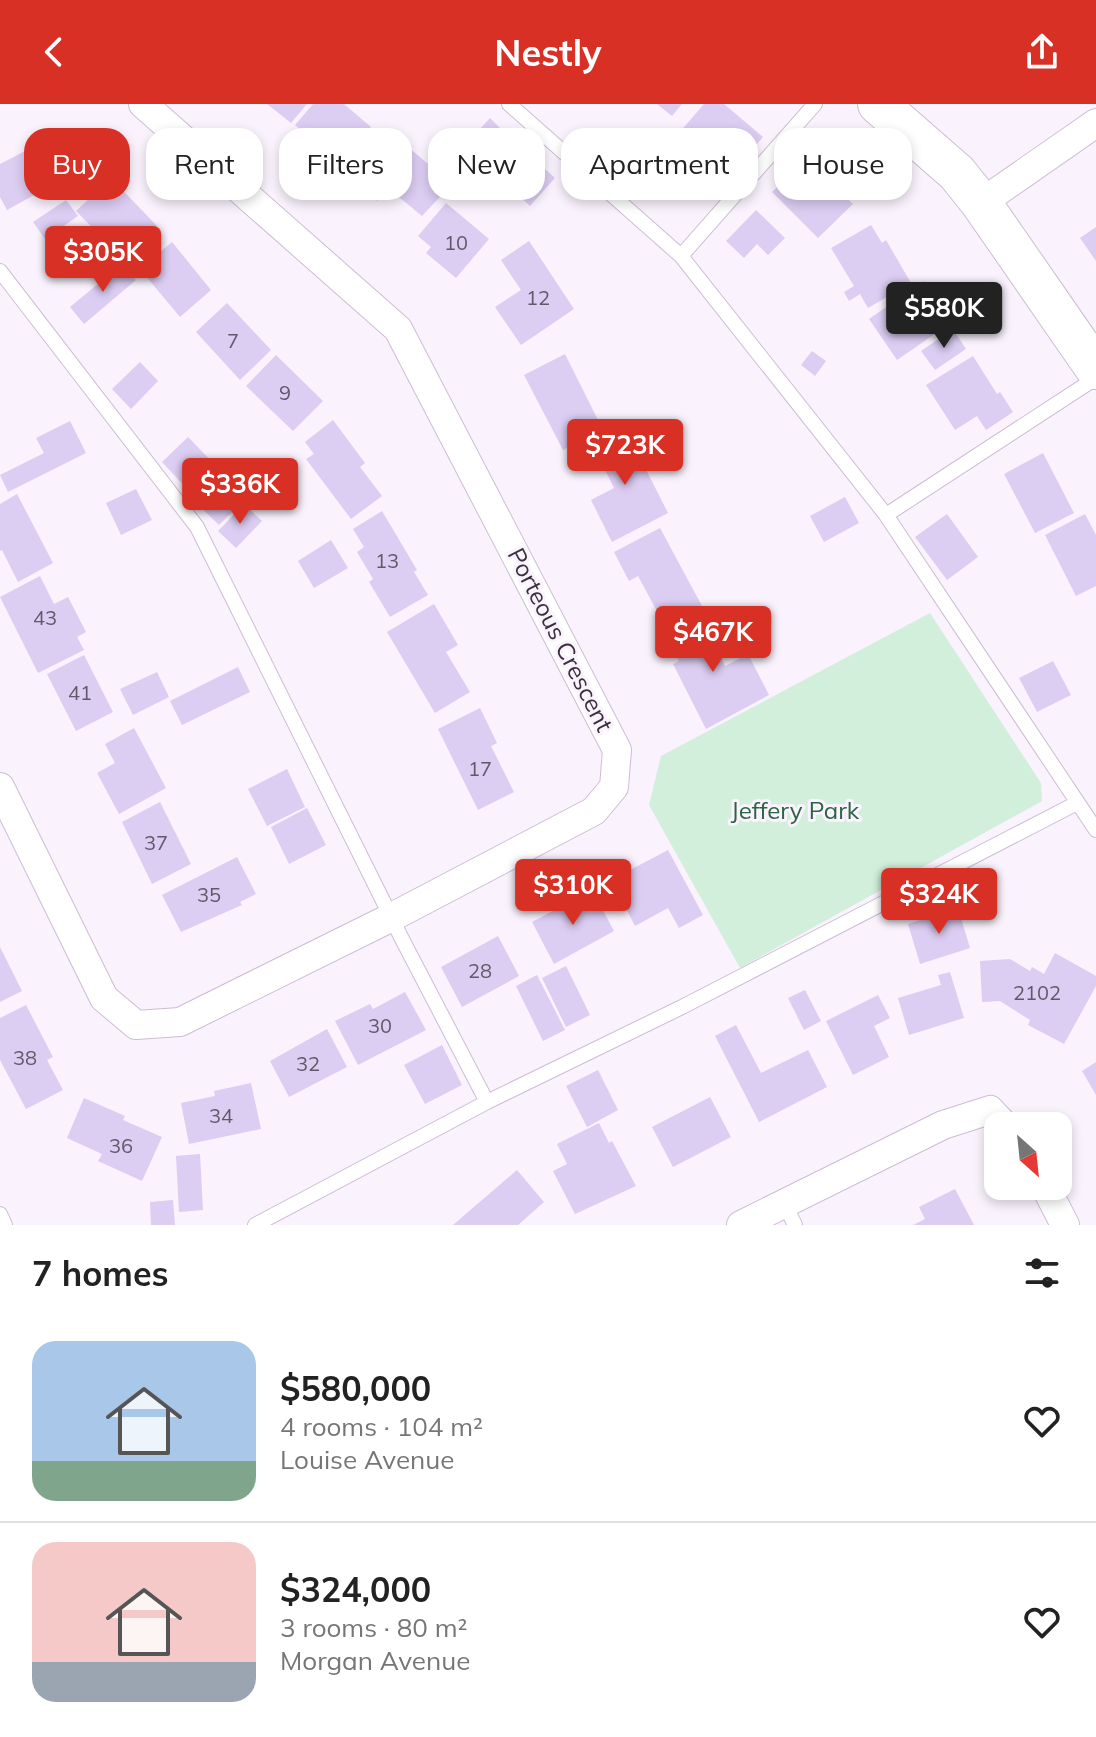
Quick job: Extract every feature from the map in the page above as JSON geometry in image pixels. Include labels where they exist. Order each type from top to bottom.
[{"type":"street","name":"Porteous Crescent","points":[[0,787],[104,998],[136,1025],[180,1022],[392,917],[594,811],[614,787],[617,750],[398,329],[143,104]]},
{"type":"street","points":[[878,104],[957,173],[1096,369]]},
{"type":"street","points":[[981,203],[1096,123]]},
{"type":"street","points":[[741,1225],[790,1214],[943,1125],[990,1110],[992,1112]]},
{"type":"street","points":[[1052,1200],[1065,1225]]},
{"type":"lane","points":[[509,104],[681,256],[886,515],[1096,830]]},
{"type":"lane","points":[[681,256],[815,104]]},
{"type":"lane","points":[[0,271],[197,527],[487,1102]]},
{"type":"lane","points":[[886,515],[1096,378]]},
{"type":"lane","points":[[255,1225],[487,1102],[682,1007],[1077,803]]},
{"type":"lane","points":[[0,1214],[5,1225]]},
{"type":"green space","name":"Jeffery Park","points":[[930,613],[1041,783],[1042,801],[740,968],[649,805],[661,756]]},
{"type":"building","points":[[267,104],[307,104],[291,123]]},
{"type":"building","points":[[313,104],[344,104],[371,127],[299,128],[295,125]]},
{"type":"building","points":[[657,104],[682,104],[672,116]]},
{"type":"building","points":[[704,104],[724,104],[752,128],[683,128]]},
{"type":"building","points":[[490,118],[500,128],[481,128]]},
{"type":"building","points":[[412,150],[428,164],[428,200],[437,200],[422,216],[403,200],[412,200]]},
{"type":"building","points":[[24,152],[25,200],[7,210],[0,197],[0,164]]},
{"type":"building","points":[[545,169],[555,178],[545,189]]},
{"type":"building","points":[[130,198],[157,226],[123,259],[76,211],[88,200]]},
{"type":"building","points":[[66,200],[78,216],[45,239],[33,222]]},
{"type":"building","points":[[780,200],[849,200],[853,204],[818,238]]},
{"type":"building","points":[[446,203],[489,239],[456,278],[426,253],[431,247],[418,236]]},
{"type":"building","points":[[756,210],[785,238],[768,255],[757,244],[744,258],[726,241]]},
{"type":"building","points":[[871,225],[882,243],[886,240],[911,283],[868,308],[860,294],[849,301],[844,292],[854,286],[831,248]]},
{"type":"building","points":[[1096,227],[1096,261],[1080,238]]},
{"type":"building","points":[[529,241],[574,309],[521,345],[495,307],[521,290],[501,260]]},
{"type":"building","points":[[172,242],[211,290],[180,317],[140,269]]},
{"type":"building","points":[[122,264],[136,280],[84,324],[70,307]]},
{"type":"building","points":[[924,281],[952,322],[897,360],[869,319]]},
{"type":"building","points":[[227,303],[271,350],[240,380],[196,332]]},
{"type":"building","points":[[953,329],[966,349],[935,370],[921,351]]},
{"type":"building","points":[[812,351],[826,361],[815,376],[801,365]]},
{"type":"building","points":[[565,354],[603,430],[563,450],[524,375]]},
{"type":"building","points":[[276,355],[323,401],[293,431],[246,386]]},
{"type":"building","points":[[973,356],[997,394],[1000,392],[1013,412],[986,430],[977,416],[955,430],[926,385]]},
{"type":"building","points":[[140,362],[158,381],[131,409],[112,389]]},
{"type":"building","points":[[333,420],[365,463],[360,467],[382,496],[351,519],[306,459],[314,454],[305,442]]},
{"type":"building","points":[[70,421],[86,453],[8,492],[0,475],[44,453],[36,438]]},
{"type":"building","points":[[624,426],[668,513],[612,542],[591,500],[614,488],[591,442]]},
{"type":"building","points":[[188,437],[218,468],[192,494],[162,462]]},
{"type":"building","points":[[1043,453],[1074,513],[1035,533],[1004,474]]},
{"type":"building","points":[[220,470],[247,497],[219,525],[192,499]]},
{"type":"building","points":[[136,489],[152,520],[121,535],[106,503]]},
{"type":"building","points":[[17,494],[53,563],[18,582],[0,551],[0,504]]},
{"type":"building","points":[[845,497],[859,523],[824,542],[810,516]]},
{"type":"building","points":[[244,504],[262,521],[236,548],[218,531]]},
{"type":"building","points":[[382,511],[428,595],[390,617],[369,582],[373,579],[357,552],[364,547],[353,529]]},
{"type":"building","points":[[947,514],[978,557],[947,580],[915,537]]},
{"type":"building","points":[[1085,514],[1096,535],[1096,586],[1076,596],[1045,535]]},
{"type":"building","points":[[660,528],[702,606],[665,626],[638,576],[629,581],[614,552]]},
{"type":"building","points":[[331,540],[348,568],[314,588],[298,561]]},
{"type":"building","points":[[40,576],[54,604],[68,597],[86,632],[77,637],[84,650],[38,673],[0,597]]},
{"type":"building","points":[[434,604],[458,645],[446,652],[470,692],[435,713],[387,632]]},
{"type":"building","points":[[698,613],[725,666],[748,654],[769,695],[706,729],[673,664],[679,661],[663,632]]},
{"type":"building","points":[[84,655],[113,712],[76,731],[47,674]]},
{"type":"building","points":[[1053,661],[1071,695],[1037,712],[1019,678]]},
{"type":"building","points":[[238,667],[250,692],[182,725],[170,701]]},
{"type":"building","points":[[157,672],[169,697],[133,715],[120,689]]},
{"type":"building","points":[[480,708],[497,743],[491,746],[514,792],[478,810],[438,729]]},
{"type":"building","points":[[134,728],[166,788],[119,814],[97,773],[115,763],[105,744]]},
{"type":"building","points":[[287,769],[305,807],[267,826],[248,789]]},
{"type":"building","points":[[160,802],[191,864],[152,884],[122,822]]},
{"type":"building","points":[[307,808],[326,845],[289,864],[271,827]]},
{"type":"building","points":[[668,850],[703,915],[679,928],[668,908],[635,926],[611,880]]},
{"type":"building","points":[[237,857],[256,894],[240,902],[242,905],[181,932],[162,895]]},
{"type":"building","points":[[592,890],[614,931],[554,964],[532,922]]},
{"type":"building","points":[[958,908],[970,948],[920,964],[908,924]]},
{"type":"building","points":[[498,936],[519,976],[462,1007],[441,967]]},
{"type":"building","points":[[0,947],[22,991],[0,1002]]},
{"type":"building","points":[[1055,953],[1096,976],[1096,986],[1064,1044],[1028,1025],[1030,1020],[1000,1001],[982,1002],[980,961],[1010,959],[1030,971],[1032,967],[1044,974]]},
{"type":"building","points":[[566,966],[590,1015],[566,1027],[542,978]]},
{"type":"building","points":[[950,972],[964,1018],[909,1035],[898,998],[941,985],[938,975]]},
{"type":"building","points":[[537,975],[565,1030],[543,1041],[516,986]]},
{"type":"building","points":[[805,990],[821,1021],[804,1030],[788,998]]},
{"type":"building","points":[[405,992],[426,1030],[358,1065],[335,1021],[370,1004],[373,1009]]},
{"type":"building","points":[[878,995],[890,1018],[874,1026],[889,1057],[853,1075],[826,1021]]},
{"type":"building","points":[[26,1005],[53,1057],[47,1060],[63,1090],[26,1109],[0,1060],[0,1018]]},
{"type":"building","points":[[736,1025],[761,1073],[808,1050],[827,1087],[759,1122],[715,1036]]},
{"type":"building","points":[[327,1029],[347,1067],[289,1097],[270,1061]]},
{"type":"building","points":[[442,1045],[462,1085],[425,1104],[404,1065]]},
{"type":"building","points":[[1096,1062],[1096,1095],[1082,1071]]},
{"type":"building","points":[[598,1070],[618,1110],[587,1127],[566,1086]]},
{"type":"building","points":[[251,1083],[261,1129],[189,1144],[181,1103],[215,1096],[214,1091]]},
{"type":"building","points":[[710,1097],[731,1137],[673,1167],[652,1127]]},
{"type":"building","points":[[84,1098],[162,1137],[142,1181],[98,1161],[102,1154],[67,1138]]},
{"type":"building","points":[[599,1123],[636,1186],[575,1214],[553,1171],[567,1164],[557,1144]]},
{"type":"building","points":[[200,1154],[203,1210],[179,1212],[176,1156]]},
{"type":"building","points":[[517,1170],[544,1202],[518,1225],[453,1225]]},
{"type":"building","points":[[955,1189],[974,1225],[913,1225],[925,1219],[919,1207]]},
{"type":"building","points":[[173,1200],[175,1225],[151,1225],[150,1202]]}]
